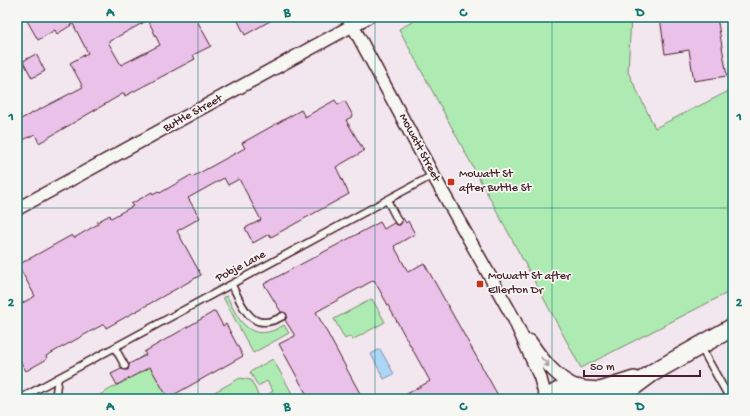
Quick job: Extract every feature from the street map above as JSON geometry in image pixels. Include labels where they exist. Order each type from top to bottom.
[{"type":"main road","points":[[617,399],[652,373],[733,327]]},
{"type":"main road","points":[[547,399],[561,390],[593,392],[606,390],[652,373]]},
{"type":"street","name":"Buttle Street","points":[[17,209],[351,21],[368,17]]},
{"type":"street","name":"Mowatt Street","points":[[351,21],[433,175],[514,319],[540,377],[547,399]]},
{"type":"street","name":"Mowatt Street","points":[[514,319],[548,366],[567,382],[587,392]]},
{"type":"lane","name":"Pobje Lane","points":[[25,396],[433,175]]},
{"type":"lane","points":[[387,200],[398,221]]},
{"type":"lane","points":[[232,285],[250,317],[264,323],[272,322],[283,316]]},
{"type":"lane","points":[[700,346],[730,399]]},
{"type":"lane","points":[[115,348],[125,366]]},
{"type":"lane","points":[[55,399],[58,378]]},
{"type":"green space","points":[[422,17],[631,17],[628,72],[655,128],[733,89],[733,290],[581,368],[399,29]]},
{"type":"green space","points":[[227,296],[236,315],[248,328],[255,332],[263,333],[273,331],[284,325],[289,333],[253,353],[223,297]]},
{"type":"green space","points":[[372,299],[385,322],[352,340],[350,336],[345,339],[334,319]]},
{"type":"green space","points":[[144,355],[169,399],[115,399],[98,396],[144,370],[138,359]]},
{"type":"green space","points":[[273,359],[295,399],[265,399],[264,397],[273,391],[267,381],[258,386],[250,372]]},
{"type":"green space","points":[[240,378],[251,380],[260,399],[202,399]]},
{"type":"water","points":[[380,349],[394,374],[384,379],[371,354]]},
{"type":"building","points":[[25,17],[195,17],[211,46],[193,55],[195,59],[125,96],[124,93],[39,143],[35,134],[17,143],[17,121],[83,87],[70,63],[88,53],[73,24],[57,34],[55,30],[38,40]],"holes":[[[148,20],[160,45],[121,65],[108,42]]]},
{"type":"building","points":[[236,17],[277,17],[245,35]]},
{"type":"building","points":[[660,17],[717,17],[727,76],[694,81],[689,50],[665,54]]},
{"type":"building","points":[[36,54],[45,71],[32,78],[23,61]]},
{"type":"building","points":[[335,100],[338,105],[345,101],[353,116],[346,120],[364,151],[336,167],[349,194],[271,237],[269,234],[253,243],[245,228],[261,220],[239,179],[228,185],[224,178],[188,198],[200,218],[177,231],[201,275],[106,328],[104,324],[46,356],[47,359],[26,371],[17,356],[17,306],[35,296],[18,265],[72,235],[74,238],[110,215],[111,218],[133,206],[131,204],[152,192],[153,194],[158,191],[160,193],[191,175],[192,177],[245,148],[242,143],[301,110],[305,117]]},
{"type":"building","points":[[403,218],[406,223],[408,221],[415,234],[394,246],[408,272],[424,263],[500,399],[398,399],[430,381],[374,280],[316,312],[363,399],[309,399],[279,344],[295,336],[285,320],[287,314],[281,312],[264,284],[380,222],[384,229],[394,223],[400,225]]},
{"type":"building","points":[[215,311],[223,326],[226,324],[243,356],[168,398],[150,367],[117,385],[111,374],[121,369],[128,370],[129,364],[146,355],[144,352]]},
{"type":"place","name":"Mowatt St after Buttle St","points":[[451,182]]},
{"type":"place","name":"Mowatt St after Ellerton Dr","points":[[480,284]]}]
